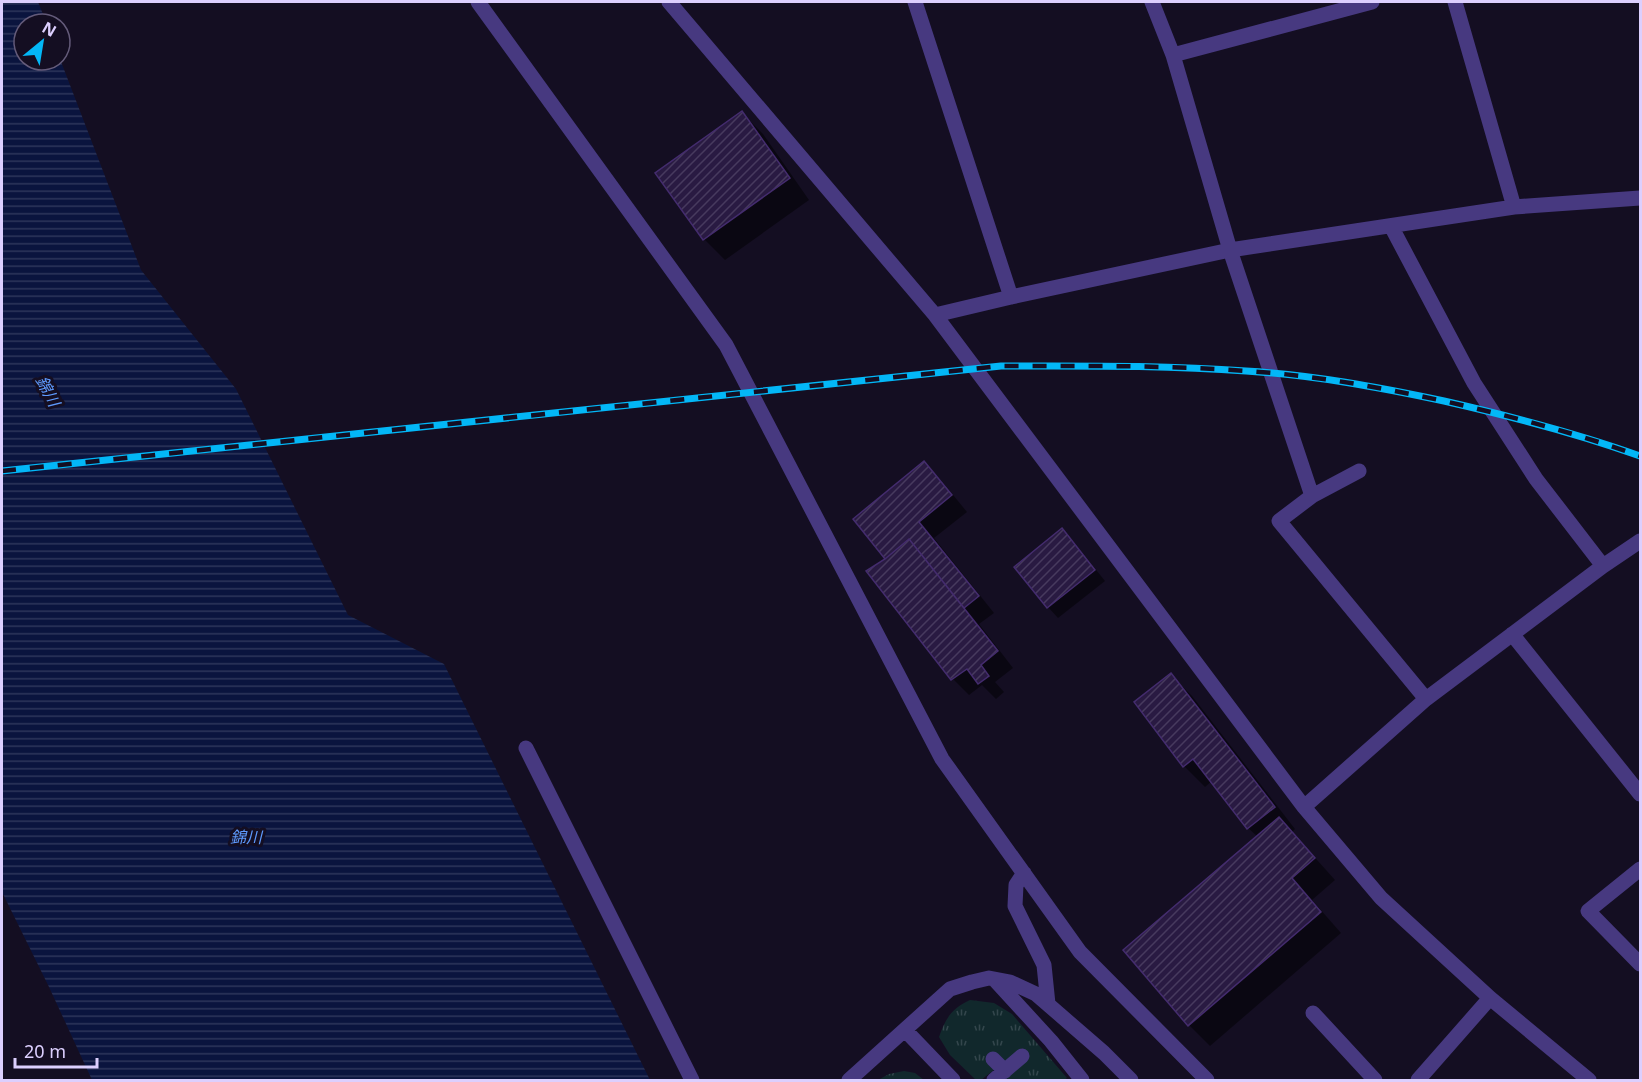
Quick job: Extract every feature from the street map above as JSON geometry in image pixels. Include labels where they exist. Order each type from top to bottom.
[{"type":"street","points":[[478,2],[726,345],[942,759],[1080,952],[1207,1080]]},
{"type":"street","points":[[669,2],[935,315],[1304,807],[1381,898],[1490,998],[1589,1080]]},
{"type":"street","points":[[915,2],[1011,297]]},
{"type":"street","points":[[1152,2],[1173,55],[1230,250],[1312,495]]},
{"type":"street","points":[[1173,55],[1372,2]]},
{"type":"street","points":[[1455,2],[1514,207]]},
{"type":"street","points":[[935,315],[1230,250],[1514,207],[1641,198]]},
{"type":"street","points":[[1391,226],[1474,383],[1536,479],[1603,566]]},
{"type":"street","points":[[1359,471],[1312,495],[1279,521],[1426,699]]},
{"type":"street","points":[[1304,807],[1426,699],[1641,540]]},
{"type":"street","points":[[1512,634],[1641,795]]},
{"type":"street","points":[[526,748],[692,1080]]},
{"type":"street","points":[[1641,869],[1588,911],[1641,964]]},
{"type":"street","points":[[1024,873],[1017,885],[1015,906],[1044,965],[1048,1004]]},
{"type":"street","points":[[849,1080],[866,1075],[905,1030],[950,990],[989,978],[1010,982],[1036,994],[1104,1053],[1131,1080]]},
{"type":"street","points":[[994,979],[1051,1041],[1078,1079]]},
{"type":"street","points":[[1418,1080],[1490,998]]},
{"type":"street","points":[[1312,1013],[1375,1080]]},
{"type":"street","points":[[905,1030],[943,1077]]},
{"type":"street","points":[[993,1059],[1000,1076],[1022,1056]]},
{"type":"green space","points":[[970,1000],[994,1003],[1012,1014],[1067,1078],[1064,1080],[1004,1080],[1029,1058],[1022,1048],[981,1080],[976,1080],[950,1055],[939,1037],[950,1015]]},
{"type":"green space","points":[[904,1071],[915,1073],[924,1080],[878,1080],[889,1074]]},
{"type":"water","name":"錦川","points":[[2,2],[38,2],[42,12],[12,12],[12,72],[65,72],[141,270],[236,389],[348,615],[444,664],[650,1080],[92,1080],[2,892]]},
{"type":"building","points":[[742,111],[790,178],[703,240],[655,173]]},
{"type":"building","points":[[924,461],[952,495],[919,522],[979,596],[964,608],[909,539],[885,559],[853,519]]},
{"type":"building","points":[[1062,528],[1095,570],[1047,608],[1014,567]]},
{"type":"building","points":[[909,539],[998,651],[981,665],[989,676],[978,684],[967,669],[951,680],[866,571]]},
{"type":"building","points":[[1171,673],[1275,807],[1247,829],[1193,759],[1183,767],[1134,702]]},
{"type":"building","points":[[1279,817],[1315,858],[1292,878],[1321,912],[1188,1026],[1123,950]]},
{"type":"railway","points":[[2,471],[1001,366],[1215,369],[1321,379],[1444,401],[1567,432],[1640,456]]}]
